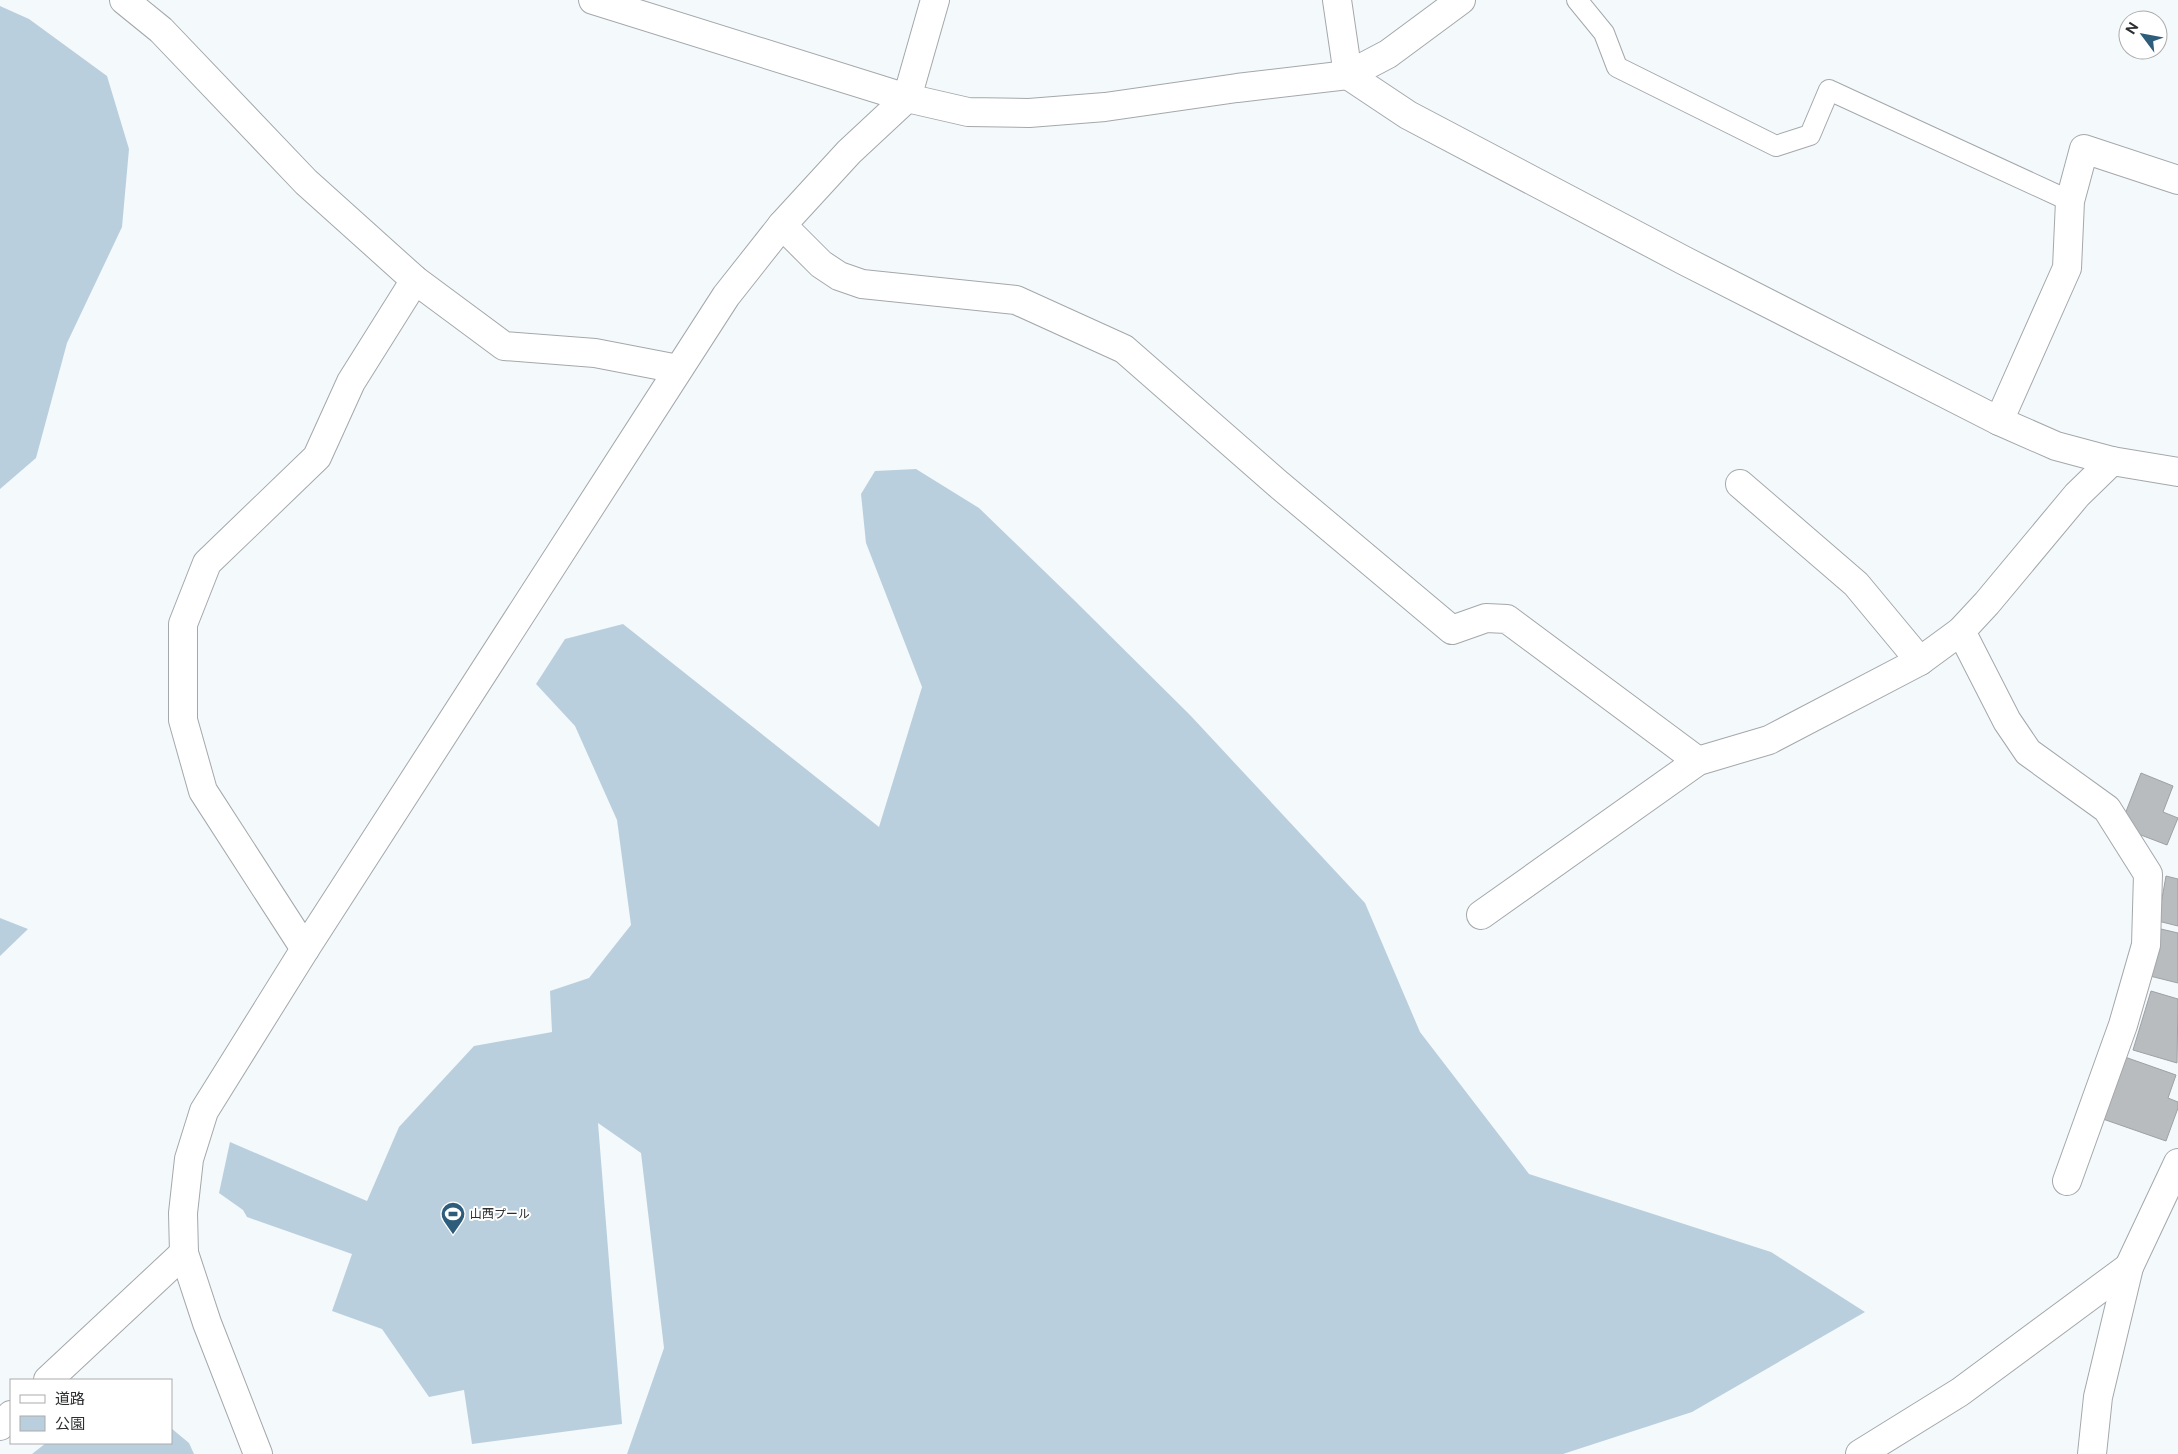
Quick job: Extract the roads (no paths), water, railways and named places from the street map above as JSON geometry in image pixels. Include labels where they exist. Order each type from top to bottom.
[{"type":"street","points":[[124,0],[161,30],[306,182],[415,280],[504,346],[595,353],[678,369]]},
{"type":"street","points":[[593,0],[908,98],[968,112],[1029,113],[1105,107],[1237,88],[1348,75],[1388,54],[1461,0]]},
{"type":"street","points":[[258,1454],[208,1323],[184,1253],[183,1213],[189,1159],[204,1111],[305,949],[726,296],[782,225],[849,152],[908,98],[935,0]]},
{"type":"street","points":[[1337,0],[1348,75],[1408,115],[1685,261],[1999,421],[2056,446],[2112,461],[2177,465]]},
{"type":"street","points":[[1999,421],[2068,268],[2070,201],[2084,149],[2178,180]]},
{"type":"street","points":[[782,225],[821,264],[839,276],[862,284],[1016,300],[1124,349],[1277,484],[1452,630],[1486,618],[1507,619],[1698,761]]},
{"type":"street","points":[[305,949],[203,791],[183,720],[183,624],[207,563],[317,457],[350,382],[415,280]]},
{"type":"street","points":[[1481,915],[1698,761],[1770,740],[1920,661],[1961,631],[1987,603],[2077,494],[2112,461]]},
{"type":"street","points":[[1740,484],[1856,584],[1920,661]]},
{"type":"street","points":[[1961,631],[2007,721],[2028,752],[2107,809],[2148,874],[2146,945],[2122,1025],[2067,1181]]},
{"type":"street","points":[[2092,1454],[2098,1397],[2129,1267],[2178,1163]]},
{"type":"street","points":[[49,1379],[184,1253]]},
{"type":"street","points":[[1860,1454],[1960,1392],[2129,1267]]},
{"type":"street","points":[[0,1426],[10,1416]]},
{"type":"lane","points":[[1577,0],[1604,33],[1617,67],[1776,146],[1810,136],[1829,90],[2070,201]]},
{"type":"place","name":"山西プール","points":[[453,1235]]}]
